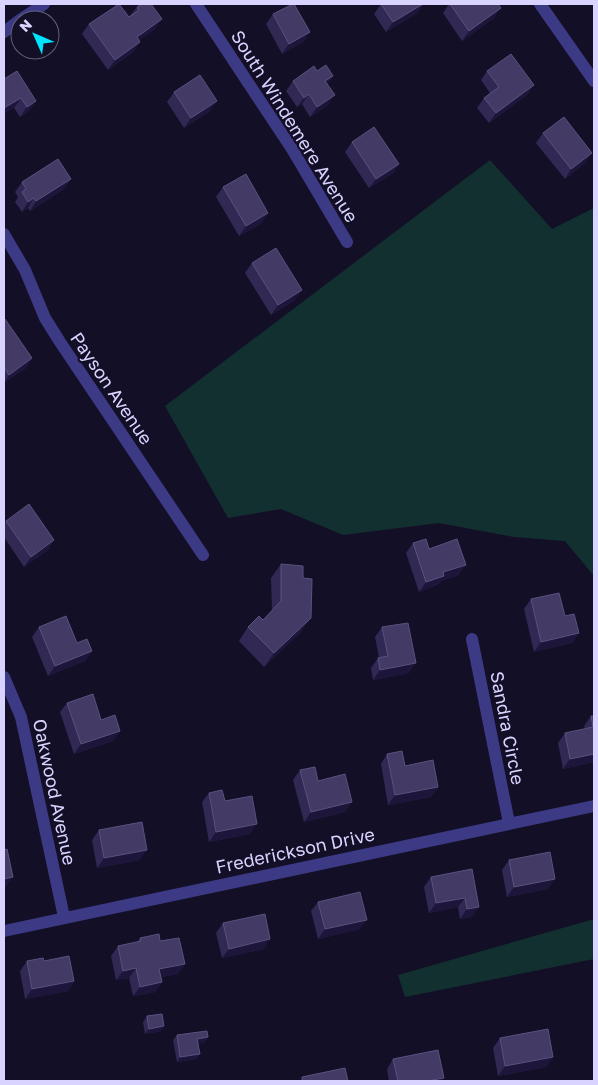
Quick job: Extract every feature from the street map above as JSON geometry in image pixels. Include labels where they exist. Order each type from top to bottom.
[{"type":"street","name":"South Windemere Avenue","points":[[196,4],[292,149],[346,242]]},
{"type":"street","points":[[540,4],[594,81]]},
{"type":"street","name":"Payson Avenue","points":[[4,234],[26,270],[45,318],[203,555]]},
{"type":"street","name":"Sandra Circle","points":[[472,639],[509,823]]},
{"type":"street","name":"Oakwood Avenue","points":[[4,677],[21,718],[64,918]]},
{"type":"street","name":"Frederickson Drive","points":[[4,930],[594,806]]},
{"type":"green space","points":[[490,160],[552,229],[594,208],[594,576],[565,541],[514,537],[439,523],[343,535],[281,509],[228,518],[165,406]]},
{"type":"green space","points":[[594,919],[594,959],[405,997],[398,975]]},
{"type":"building","points":[[119,4],[129,17],[139,10],[137,7],[142,4],[151,4],[162,19],[137,37],[140,42],[115,60],[89,24]]},
{"type":"building","points":[[293,4],[310,32],[289,44],[273,14]]},
{"type":"building","points":[[381,4],[423,4],[393,22]]},
{"type":"building","points":[[450,4],[498,4],[501,8],[469,31]]},
{"type":"building","points":[[511,54],[534,85],[496,113],[484,98],[499,87],[487,71]]},
{"type":"building","points":[[326,65],[333,76],[325,81],[335,95],[317,107],[309,94],[304,98],[293,81],[314,66],[317,71]]},
{"type":"building","points":[[17,71],[36,101],[27,107],[21,98],[4,108],[4,79]]},
{"type":"building","points":[[200,75],[217,101],[191,118],[174,92]]},
{"type":"building","points":[[564,117],[592,153],[571,169],[543,133]]},
{"type":"building","points":[[374,127],[399,164],[376,179],[352,142]]},
{"type":"building","points":[[58,159],[71,179],[36,201],[34,198],[28,202],[22,192],[26,189],[22,182]]},
{"type":"building","points":[[246,174],[268,213],[246,226],[223,187]]},
{"type":"building","points":[[276,248],[302,290],[278,305],[252,263]]},
{"type":"building","points":[[5,319],[32,358],[9,375],[4,367]]},
{"type":"building","points":[[29,504],[54,540],[31,557],[6,521]]},
{"type":"building","points":[[426,539],[429,549],[457,539],[466,565],[443,572],[444,576],[426,582],[413,543]]},
{"type":"building","points":[[281,564],[303,566],[303,578],[312,579],[311,618],[274,653],[248,627],[259,616],[263,620],[281,601]]},
{"type":"building","points":[[559,593],[565,616],[574,614],[579,633],[541,642],[531,599]]},
{"type":"building","points":[[66,616],[77,643],[87,639],[92,651],[55,666],[39,627]]},
{"type":"building","points":[[408,623],[416,663],[380,670],[378,658],[388,656],[382,627]]},
{"type":"building","points":[[93,694],[101,720],[115,715],[120,731],[81,744],[67,703]]},
{"type":"building","points":[[591,716],[594,716],[594,754],[570,759],[565,733],[593,727]]},
{"type":"building","points":[[402,751],[405,766],[433,760],[438,787],[395,795],[387,754]]},
{"type":"building","points":[[315,767],[318,781],[345,774],[352,802],[311,812],[300,770]]},
{"type":"building","points":[[222,790],[225,801],[252,796],[257,824],[216,832],[209,793]]},
{"type":"building","points":[[142,822],[147,850],[104,858],[99,830]]},
{"type":"building","points":[[7,849],[13,877],[4,879],[4,850]]},
{"type":"building","points":[[550,852],[555,879],[514,887],[509,860]]},
{"type":"building","points":[[472,869],[479,907],[467,909],[465,898],[436,903],[431,877]]},
{"type":"building","points":[[360,892],[367,920],[325,929],[318,902]]},
{"type":"building","points":[[265,914],[270,939],[229,949],[223,923]]},
{"type":"building","points":[[159,934],[160,941],[179,938],[185,964],[159,969],[162,982],[140,987],[136,968],[123,971],[118,946],[141,941],[140,938]]},
{"type":"building","points":[[69,956],[74,981],[32,989],[27,961],[43,958],[44,961]]},
{"type":"building","points":[[162,1014],[164,1026],[149,1029],[147,1016]]},
{"type":"building","points":[[548,1029],[553,1057],[505,1066],[500,1038]]},
{"type":"building","points":[[207,1031],[208,1037],[197,1039],[200,1054],[180,1057],[177,1035]]},
{"type":"building","points":[[438,1050],[444,1078],[427,1081],[398,1081],[393,1059]]},
{"type":"building","points":[[345,1068],[348,1081],[302,1081],[302,1077]]}]
